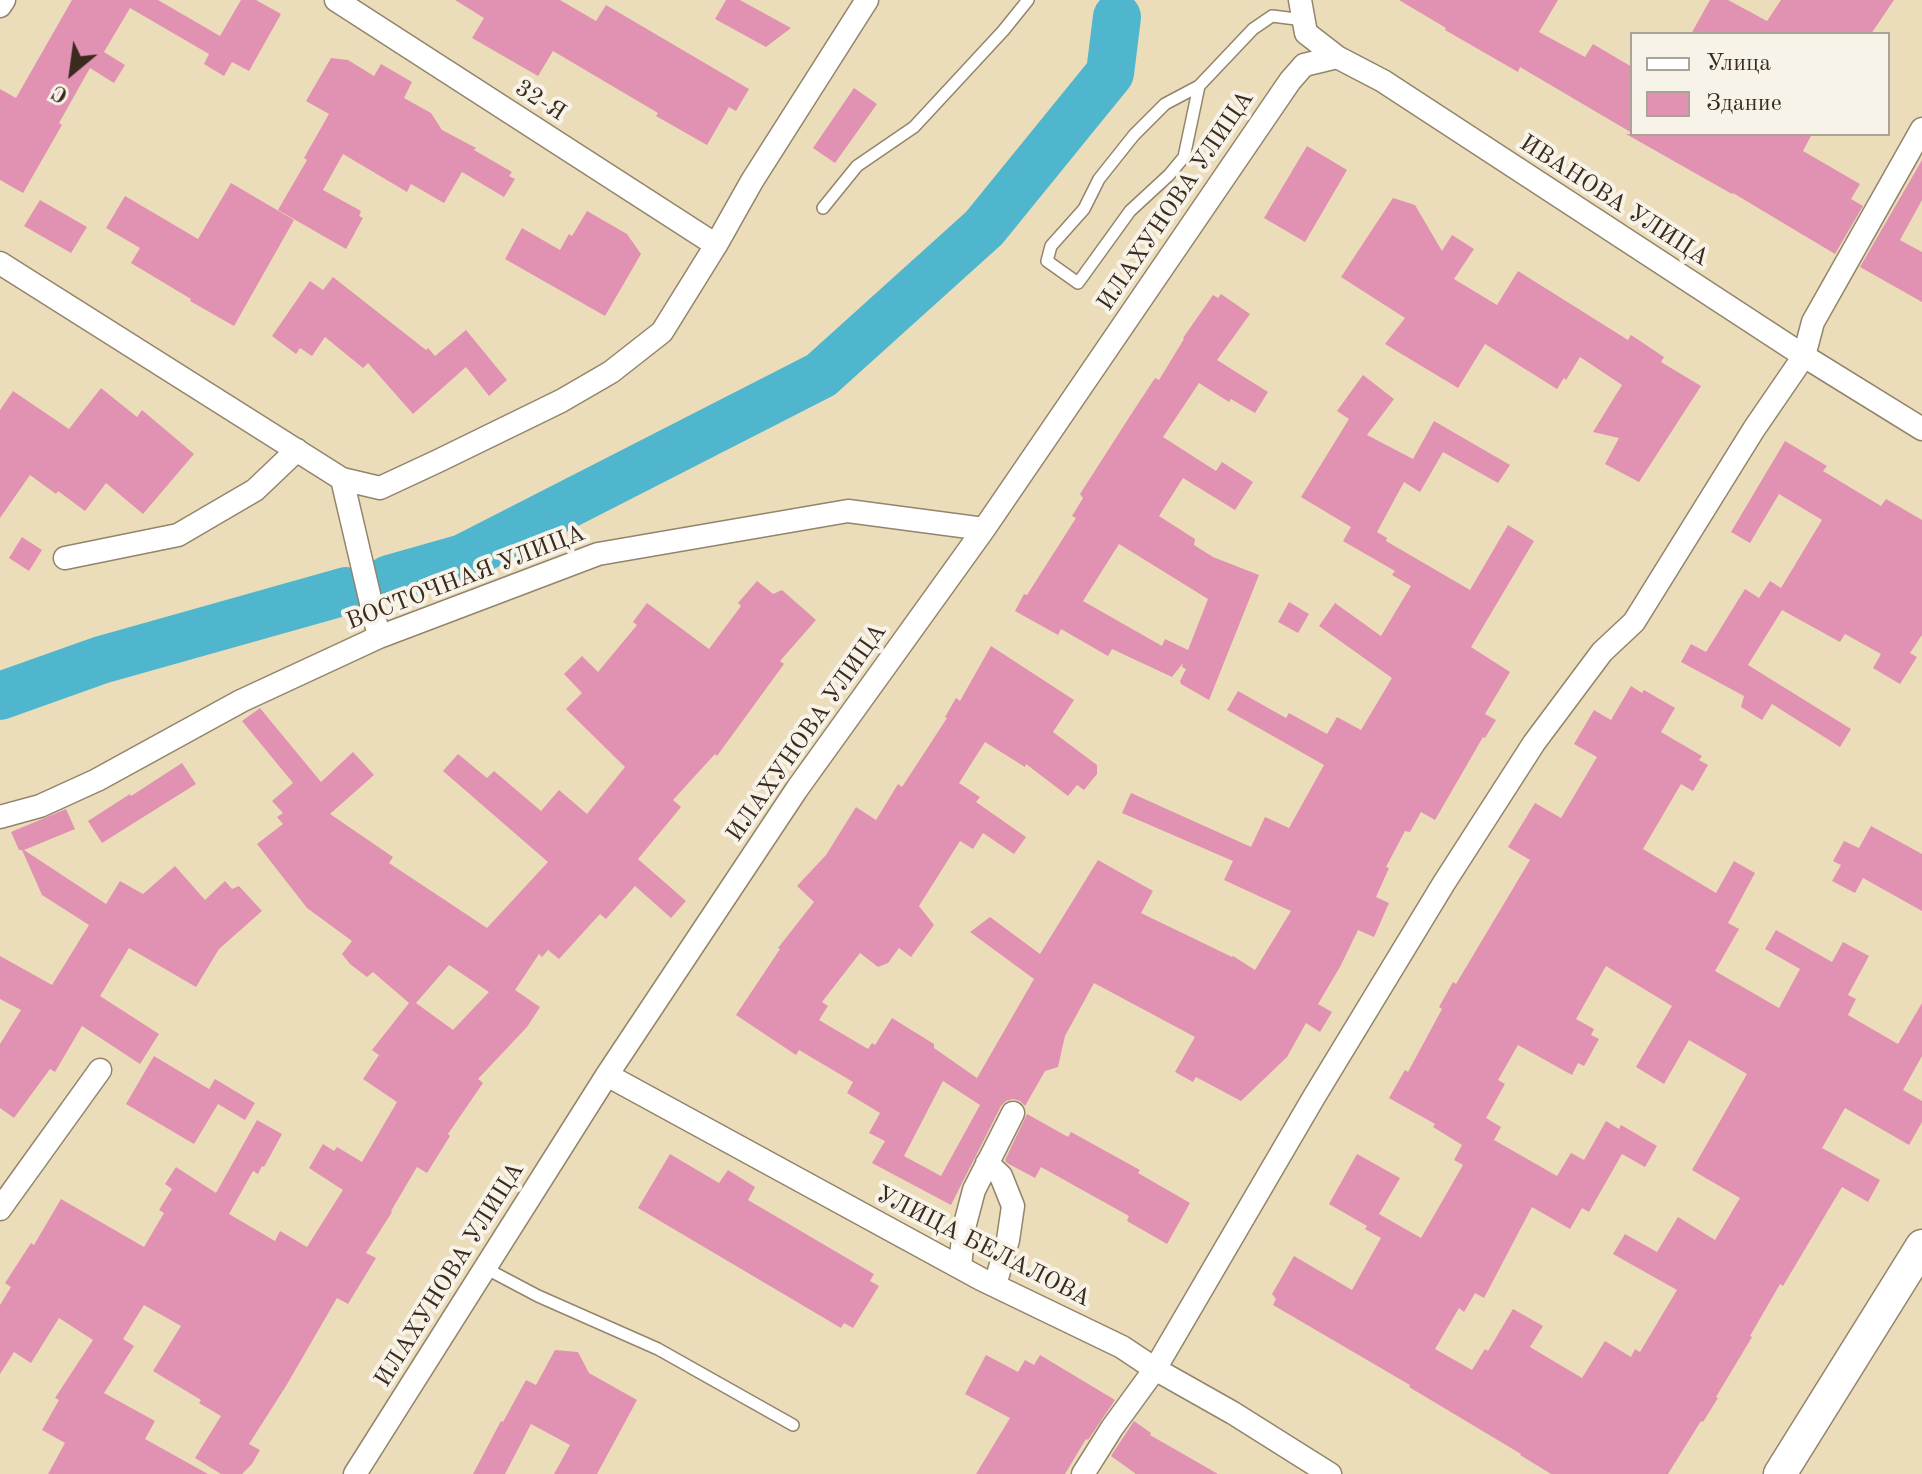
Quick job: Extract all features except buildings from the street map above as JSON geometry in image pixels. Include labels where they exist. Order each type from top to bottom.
[{"type":"street","points":[[0,6],[4,0]]},
{"type":"street","name":"32-Я","points":[[336,0],[716,245]]},
{"type":"street","points":[[0,263],[342,479],[380,488],[561,401],[611,372],[662,332],[752,181],[867,0]]},
{"type":"street","name":"ИВАНОВА УЛИЦА","points":[[1302,10],[1306,33],[1337,57],[1383,81],[1804,356],[1922,429]]},
{"type":"street","name":"ИЛАХУНОВА УЛИЦА","points":[[355,1474],[607,1075],[797,789],[984,529],[1290,81],[1304,65],[1337,57]]},
{"type":"street","points":[[1083,1474],[1155,1369],[1366,1011],[1534,743],[1602,652],[1634,622],[1754,429],[1804,356],[1813,322],[1922,129]]},
{"type":"street","points":[[65,558],[178,535],[255,490],[297,450]]},
{"type":"street","points":[[342,479],[379,637]]},
{"type":"street","name":"ВОСТОЧНАЯ УЛИЦА","points":[[0,817],[40,806],[97,780],[241,701],[379,637],[598,554],[848,511],[984,529]]},
{"type":"street","points":[[0,1209],[100,1070]]},
{"type":"street","name":"УЛИЦА БЕЛАЛОВА","points":[[607,1075],[960,1267],[1122,1347],[1330,1474]]},
{"type":"street","points":[[960,1267],[964,1228],[974,1190],[1013,1113]]},
{"type":"street","points":[[987,1163],[1001,1176],[1013,1206],[1008,1240],[995,1285]]},
{"type":"street","points":[[1780,1474],[1922,1246]]},
{"type":"lane","points":[[823,208],[857,166],[914,127],[1028,0]]},
{"type":"lane","points":[[1199,86],[1184,157],[1130,211],[1078,283],[1047,261],[1051,246],[1084,209],[1099,179],[1134,135],[1165,104],[1199,86],[1253,29],[1272,16],[1302,10]]},
{"type":"lane","points":[[485,1268],[538,1296],[658,1349],[793,1425]]},
{"type":"waterway","points":[[389,579],[463,558],[821,375],[984,228],[1110,73],[1117,17]]},
{"type":"waterway","points":[[0,696],[101,660],[346,591]]}]
